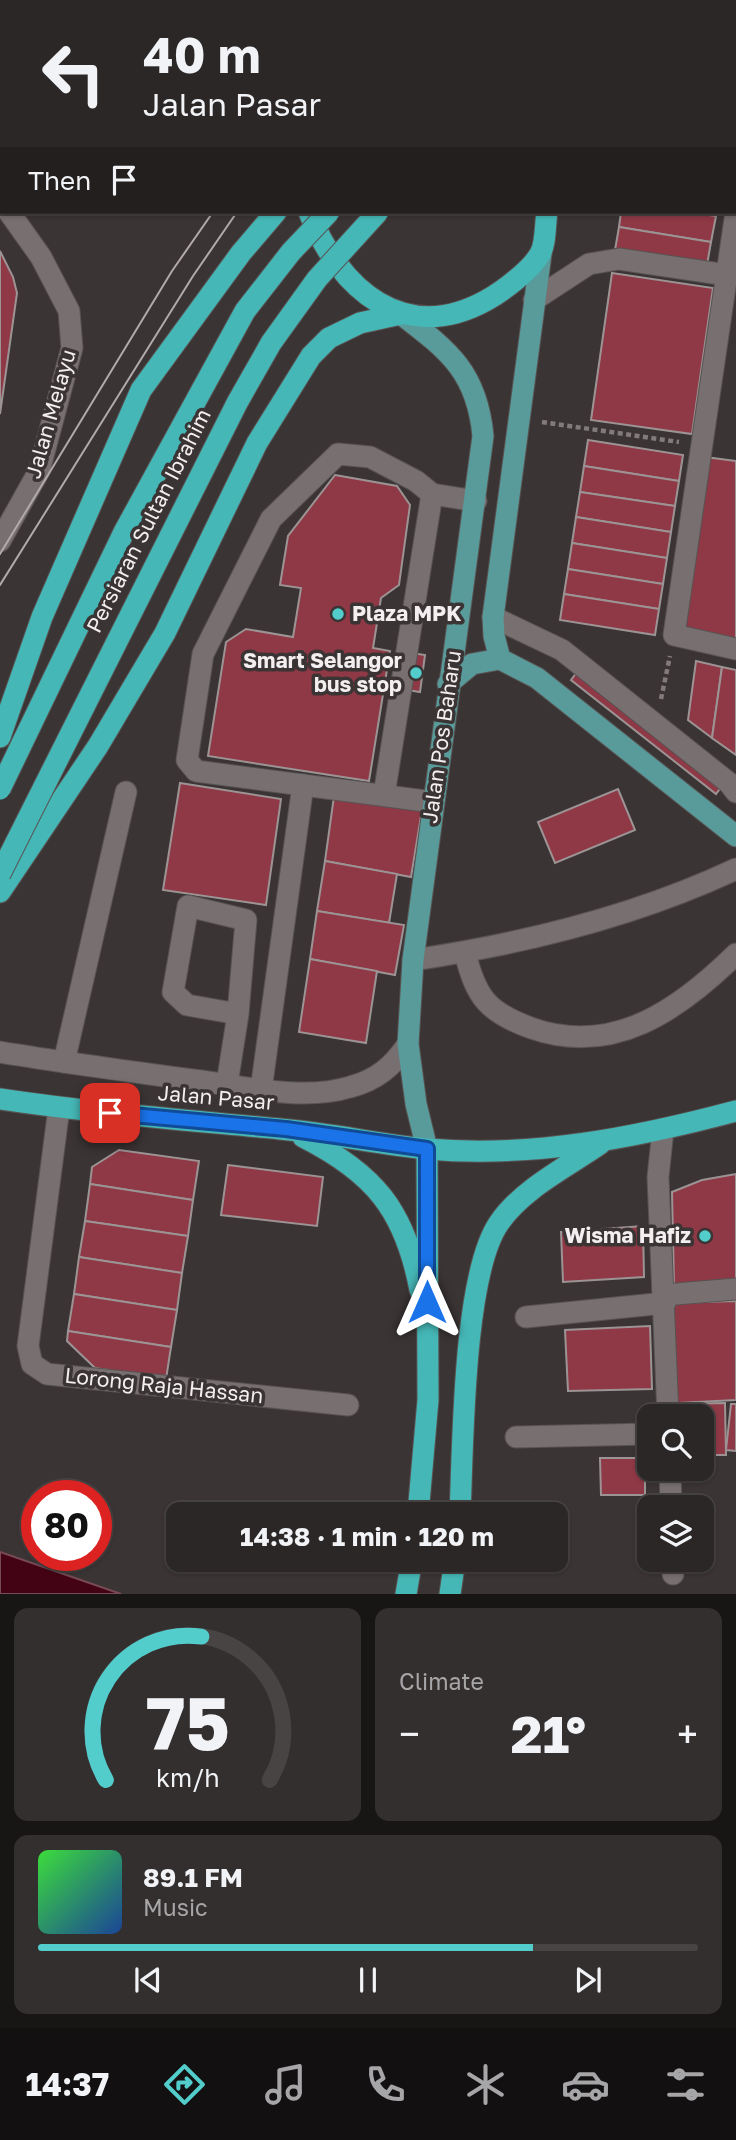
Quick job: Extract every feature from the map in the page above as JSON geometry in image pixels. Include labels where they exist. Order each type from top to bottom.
[{"type":"highway","points":[[0,737],[42,617],[141,390],[241,253],[274,214]]},
{"type":"highway","points":[[310,214],[326,247],[346,276],[361,292],[401,314]]},
{"type":"highway","name":"Persiaran Sultan Ibrahim","points":[[0,789],[124,532],[245,311],[291,252],[328,214]]},
{"type":"highway","name":"Persiaran Sultan Ibrahim","points":[[0,874],[237,403],[271,343],[317,279],[376,214]]},
{"type":"highway","points":[[0,892],[99,746],[166,633],[257,443],[311,356],[329,338],[360,323],[401,314],[439,318],[473,308],[504,290],[541,254],[547,214]]},
{"type":"highway","name":"Jalan Pasar","points":[[0,1099],[59,1108],[286,1129],[427,1149],[485,1151],[603,1143]]},
{"type":"highway","points":[[460,1502],[464,1403],[477,1291],[486,1250],[499,1223],[540,1185],[603,1143],[736,1111]]},
{"type":"highway","points":[[286,1129],[339,1156],[378,1188],[400,1226],[419,1279],[428,1326]]},
{"type":"highway","points":[[419,1502],[428,1400],[427,1149]]},
{"type":"highway","points":[[406,1594],[410,1572]]},
{"type":"highway","points":[[450,1594],[453,1572]]},
{"type":"main road","name":"Jalan Pos Baharu","points":[[500,659],[494,636],[493,617],[541,254]]},
{"type":"main road","name":"Jalan Pos Baharu","points":[[401,314],[445,348],[466,372],[481,411],[483,436],[413,961],[408,1044],[416,1104],[427,1149]]},
{"type":"main road","points":[[448,684],[472,664],[500,659],[537,678],[736,836]]},
{"type":"street","name":"Jalan Melayu","points":[[0,541],[39,471],[72,348],[69,311],[41,257],[10,214]]},
{"type":"street","points":[[736,214],[674,635],[736,649]]},
{"type":"street","points":[[534,300],[589,264],[619,259],[727,275]]},
{"type":"street","points":[[433,802],[196,771],[187,760],[203,654],[271,519],[338,454],[370,457],[416,481],[432,494],[475,501]]},
{"type":"street","points":[[384,795],[432,494]]},
{"type":"street","points":[[493,617],[562,650],[729,783],[736,792]]},
{"type":"street","points":[[261,1090],[303,785]]},
{"type":"street","points":[[64,1062],[126,792]]},
{"type":"street","points":[[413,961],[465,953],[628,911],[691,890],[736,869]]},
{"type":"street","points":[[227,1084],[238,1014],[246,920],[188,906],[173,992],[187,1005],[238,1014]]},
{"type":"street","points":[[465,953],[473,986],[485,1004],[515,1022],[556,1037],[584,1039],[624,1033],[656,1017],[713,976],[736,954]]},
{"type":"street","points":[[0,1052],[261,1090],[320,1092],[349,1088],[374,1078],[393,1066],[408,1044]]},
{"type":"street","name":"Lorong Raja Hassan","points":[[59,1108],[28,1346],[32,1364],[47,1374],[348,1405]]},
{"type":"street","points":[[663,1130],[658,1177],[668,1404]]},
{"type":"street","points":[[526,1317],[736,1289]]},
{"type":"street","points":[[516,1437],[637,1434]]},
{"type":"path","points":[[520,419],[702,445]]},
{"type":"path","points":[[655,723],[674,635]]},
{"type":"shaded area","points":[[0,1552],[21,1559],[21,1571],[55,1571],[121,1594],[0,1594]]},
{"type":"building","points":[[621,214],[716,216],[711,242],[619,227]]},
{"type":"building","points":[[619,227],[711,242],[707,265],[615,250]]},
{"type":"building","points":[[0,251],[13,277],[17,293],[0,414]]},
{"type":"building","points":[[612,273],[713,288],[692,434],[591,420]]},
{"type":"building","points":[[588,440],[683,455],[679,481],[584,466]]},
{"type":"building","points":[[705,457],[736,461],[736,643],[680,632]]},
{"type":"building","points":[[584,466],[679,481],[675,506],[580,492]]},
{"type":"building","name":"Plaza MPK","points":[[335,475],[397,486],[410,505],[399,585],[381,598],[373,648],[390,651],[369,781],[208,756],[226,642],[246,629],[293,637],[301,588],[280,585],[288,536]]},
{"type":"building","points":[[580,492],[675,506],[671,532],[576,517]]},
{"type":"building","points":[[576,517],[671,532],[667,558],[572,543]]},
{"type":"building","points":[[572,543],[667,558],[663,584],[568,569]]},
{"type":"building","points":[[568,569],[663,584],[659,609],[564,594]]},
{"type":"building","points":[[564,594],[659,609],[655,635],[560,620]]},
{"type":"building","name":"Smart Selangor bus stop","points":[[412,653],[425,655],[420,692],[407,690]]},
{"type":"building","points":[[696,661],[722,667],[712,738],[688,720]]},
{"type":"building","points":[[722,667],[736,670],[736,755],[712,738]]},
{"type":"building","points":[[577,672],[722,786],[716,794],[571,680]]},
{"type":"building","points":[[180,783],[281,799],[266,905],[163,890]]},
{"type":"building","points":[[618,789],[635,830],[555,863],[538,822]]},
{"type":"building","points":[[334,796],[422,810],[411,877],[325,861]]},
{"type":"building","points":[[325,861],[397,874],[389,923],[317,911]]},
{"type":"building","points":[[317,911],[404,925],[395,975],[310,959]]},
{"type":"building","points":[[310,959],[377,971],[366,1043],[299,1032]]},
{"type":"building","points":[[119,1150],[199,1161],[193,1200],[90,1184],[92,1167]]},
{"type":"building","points":[[228,1165],[323,1177],[317,1226],[221,1215]]},
{"type":"building","name":"Wisma Hafiz","points":[[736,1174],[736,1279],[674,1286],[672,1192],[702,1180]]},
{"type":"building","points":[[90,1184],[193,1200],[188,1236],[85,1221]]},
{"type":"building","points":[[85,1221],[188,1236],[182,1273],[79,1257]]},
{"type":"building","points":[[643,1226],[644,1277],[563,1282],[561,1232]]},
{"type":"building","points":[[79,1257],[182,1273],[177,1310],[74,1294]]},
{"type":"building","points":[[74,1294],[177,1310],[171,1347],[68,1331]]},
{"type":"building","points":[[736,1301],[736,1400],[677,1403],[673,1303]]},
{"type":"building","points":[[650,1326],[652,1389],[568,1391],[565,1330]]},
{"type":"building","points":[[68,1331],[171,1347],[166,1379],[95,1368],[67,1341]]},
{"type":"building","points":[[725,1403],[726,1455],[714,1455],[714,1404],[670,1404]]},
{"type":"building","points":[[731,1404],[736,1404],[736,1451],[726,1450]]},
{"type":"building","points":[[600,1458],[637,1458],[637,1481],[645,1481],[645,1495],[601,1495]]},
{"type":"tram line","points":[[0,554],[172,271],[212,214]]},
{"type":"tram line","points":[[0,585],[193,276],[236,214]]},
{"type":"place","name":"Plaza MPK","points":[[338,614]]},
{"type":"place","name":"Smart Selangor bus stop","points":[[416,673]]},
{"type":"place","name":"Wisma Hafiz","points":[[705,1236]]},
{"type":"route","points":[[110,1113],[286,1129],[427,1149],[427,1302]]}]
